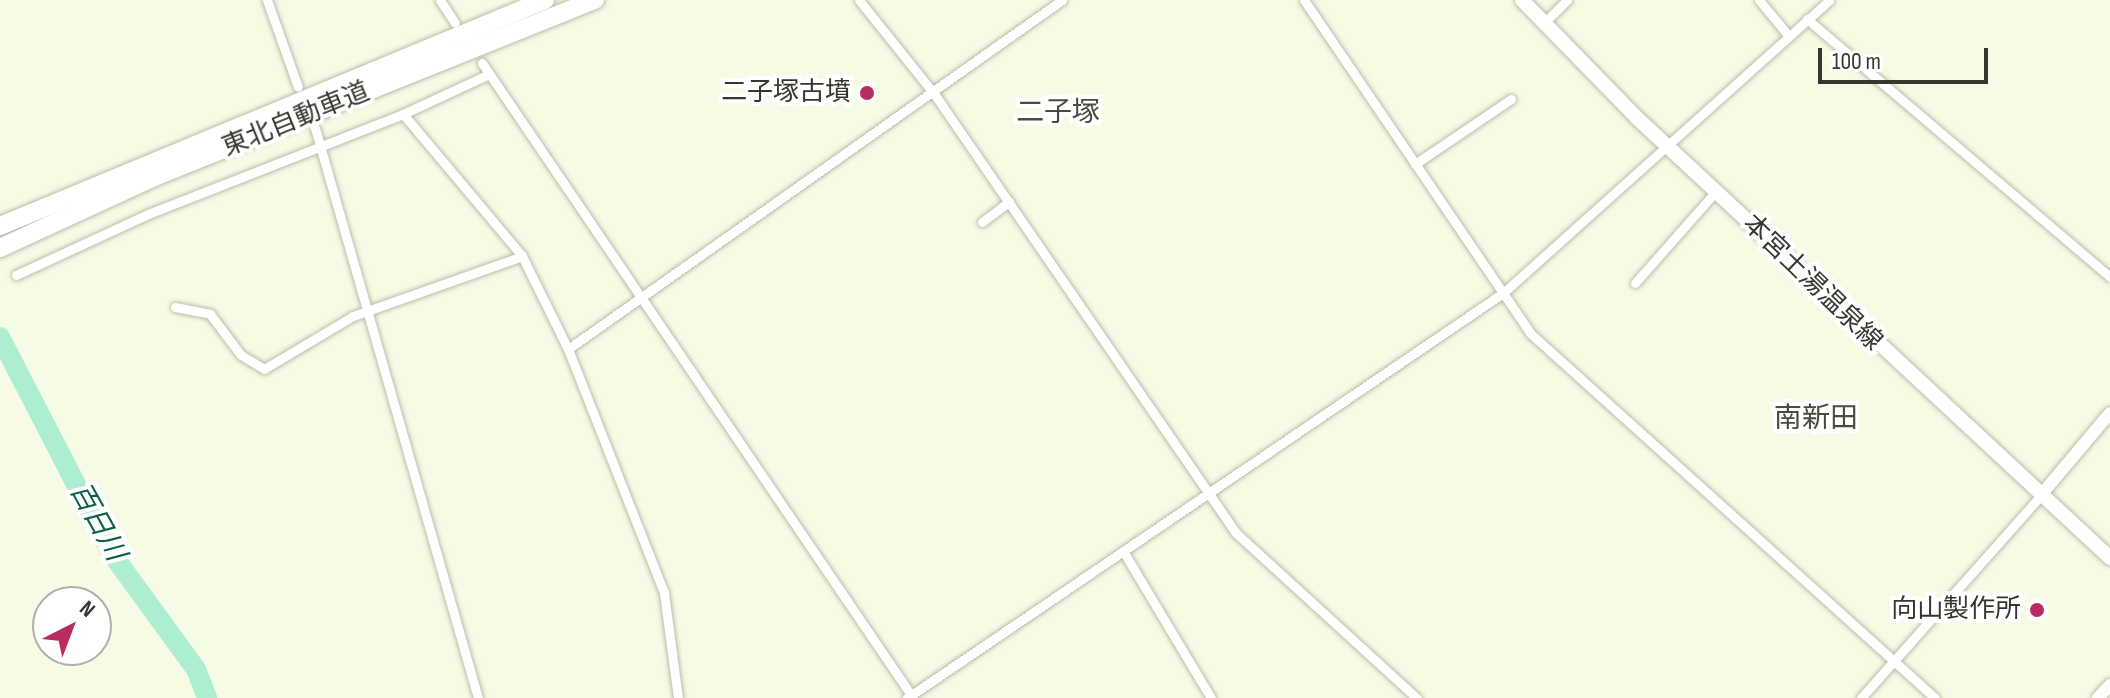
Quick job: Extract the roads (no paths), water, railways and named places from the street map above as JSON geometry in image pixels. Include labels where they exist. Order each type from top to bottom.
[{"type":"highway","name":"東北自動車道","points":[[0,226],[152,157],[545,0]]},
{"type":"highway","name":"東北自動車道","points":[[0,248],[159,175],[595,0]]},
{"type":"main road","name":"本宮土湯温泉線","points":[[1522,0],[1716,191],[2110,558]]},
{"type":"street","points":[[267,0],[298,87]]},
{"type":"street","points":[[440,0],[455,23]]},
{"type":"street","points":[[859,0],[935,95],[1243,542],[1417,698]]},
{"type":"street","points":[[568,349],[642,301],[935,95],[1062,0]]},
{"type":"street","points":[[1304,0],[1530,333],[1935,698]]},
{"type":"street","points":[[1544,23],[1567,0]]},
{"type":"street","points":[[1759,0],[1788,35]]},
{"type":"street","points":[[482,63],[911,697],[1503,293],[1829,0]]},
{"type":"street","points":[[1807,19],[2110,277]]},
{"type":"street","points":[[16,275],[322,145],[403,114],[489,74]]},
{"type":"street","points":[[1415,164],[1511,99]]},
{"type":"street","points":[[403,114],[522,256],[568,349],[664,593],[678,698]]},
{"type":"street","points":[[315,128],[370,309],[478,698]]},
{"type":"street","points":[[1635,283],[1716,191]]},
{"type":"street","points":[[982,222],[1009,202]]},
{"type":"street","points":[[175,307],[210,314],[241,355],[264,369],[370,309],[522,256]]},
{"type":"street","points":[[1861,698],[2110,413]]},
{"type":"street","points":[[1123,551],[1211,698]]},
{"type":"street","points":[[2098,698],[2110,685]]},
{"type":"waterway","name":"百日川","points":[[0,337],[112,554],[196,669],[207,698]]},
{"type":"place","name":"二子塚古墳","points":[[867,93]]},
{"type":"place","name":"向山製作所","points":[[2037,610]]},
{"type":"district","name":"二子塚","points":[[1058,113]]},
{"type":"district","name":"南新田","points":[[1816,419]]}]
